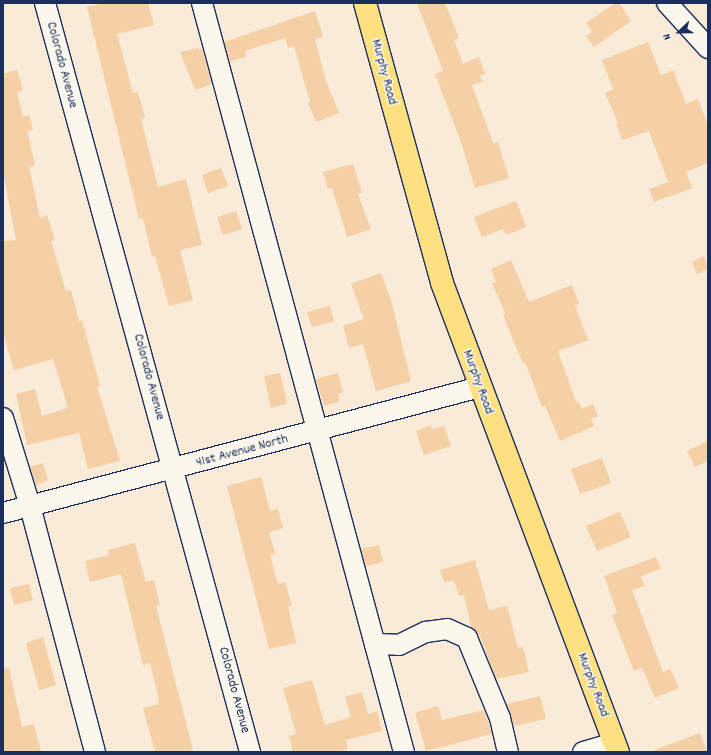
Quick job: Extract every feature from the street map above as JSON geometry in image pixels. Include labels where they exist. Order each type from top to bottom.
[{"type":"main road","name":"Murphy Road","points":[[365,3],[442,284],[617,748]]},
{"type":"street","name":"Colorado Avenue","points":[[45,3],[174,469],[250,752]]},
{"type":"street","points":[[202,3],[404,752]]},
{"type":"street","points":[[667,3],[708,48]]},
{"type":"street","name":"41st Avenue North","points":[[3,513],[480,387]]},
{"type":"street","points":[[3,418],[30,506],[95,752]]},
{"type":"street","points":[[375,644],[399,645],[426,632],[447,629],[467,638],[500,718],[508,752]]},
{"type":"street","points":[[583,752],[617,748]]},
{"type":"building","points":[[103,3],[148,3],[154,25],[117,34],[133,93],[138,92],[145,118],[141,119],[158,187],[186,179],[202,245],[180,250],[193,300],[169,306],[155,256],[152,257],[143,218],[139,219],[87,7]]},
{"type":"building","points":[[417,3],[445,3],[459,38],[454,40],[463,64],[479,57],[485,74],[480,75],[482,82],[472,85],[493,143],[498,142],[509,178],[475,188],[461,142],[435,74],[443,71]]},
{"type":"building","points":[[615,3],[619,3],[631,21],[594,47],[586,36],[592,32],[586,23]]},
{"type":"building","points":[[315,11],[323,37],[315,39],[325,78],[339,113],[316,122],[308,103],[310,102],[294,46],[288,48],[285,38],[245,51],[246,57],[230,61],[224,42]]},
{"type":"building","points":[[648,42],[661,75],[673,70],[686,104],[698,99],[708,125],[708,163],[686,172],[692,188],[654,202],[649,189],[668,182],[649,131],[622,140],[616,124],[618,123],[605,93],[613,89],[602,60]]},
{"type":"building","points":[[198,48],[199,50],[202,49],[212,84],[195,90],[180,52]]},
{"type":"building","points":[[17,70],[23,90],[17,92],[23,117],[29,115],[33,130],[27,131],[35,165],[29,167],[40,218],[47,215],[55,240],[51,241],[66,291],[71,290],[79,321],[82,320],[100,386],[97,387],[120,461],[88,469],[79,433],[27,445],[16,394],[35,389],[42,416],[68,408],[53,359],[14,370],[3,333],[3,241],[16,240],[3,172],[3,74]]},
{"type":"building","points":[[353,164],[362,193],[358,194],[371,229],[347,237],[332,188],[328,189],[323,172]]},
{"type":"building","points":[[221,168],[228,186],[208,193],[202,175]]},
{"type":"building","points":[[516,201],[526,227],[506,235],[503,229],[482,237],[474,217]]},
{"type":"building","points":[[236,211],[242,229],[223,235],[217,217]]},
{"type":"building","points":[[704,256],[708,269],[697,274],[692,262]]},
{"type":"building","points":[[511,260],[529,302],[572,285],[579,304],[575,305],[588,340],[558,351],[576,402],[578,401],[582,409],[593,404],[598,416],[591,419],[594,426],[560,441],[545,406],[542,407],[525,362],[523,363],[512,338],[503,314],[505,313],[492,283],[496,282],[491,269]]},
{"type":"building","points":[[381,273],[391,300],[411,381],[376,391],[363,344],[349,348],[343,326],[364,319],[351,284]]},
{"type":"building","points":[[330,306],[334,321],[312,327],[307,312]]},
{"type":"building","points":[[280,373],[287,404],[271,408],[264,376]]},
{"type":"building","points":[[338,373],[343,392],[338,394],[340,401],[324,406],[316,379]]},
{"type":"building","points":[[431,425],[432,429],[444,426],[451,446],[424,455],[416,431]]},
{"type":"building","points":[[708,441],[708,461],[695,467],[687,451]]},
{"type":"building","points":[[602,458],[611,483],[580,494],[571,469]]},
{"type":"building","points":[[43,463],[48,480],[36,485],[30,467]]},
{"type":"building","points":[[261,477],[270,511],[278,509],[283,528],[269,532],[275,553],[270,555],[278,584],[285,582],[292,606],[288,606],[296,643],[269,649],[227,486]]},
{"type":"building","points":[[620,512],[631,537],[597,551],[586,526]]},
{"type":"building","points":[[135,543],[146,582],[154,580],[160,605],[156,606],[193,750],[185,752],[155,752],[143,708],[159,704],[157,691],[150,663],[143,665],[121,574],[90,582],[85,561],[109,555],[108,550]]},
{"type":"building","points":[[379,545],[383,562],[366,566],[361,549]]},
{"type":"building","points":[[656,557],[661,569],[641,576],[645,586],[632,590],[663,672],[670,669],[679,688],[655,698],[642,668],[634,671],[612,615],[617,613],[604,576]]},
{"type":"building","points":[[475,560],[489,610],[507,606],[518,648],[523,647],[529,672],[496,679],[481,638],[471,627],[464,595],[459,596],[454,580],[444,582],[440,570]]},
{"type":"building","points":[[29,584],[33,600],[14,605],[10,588]]},
{"type":"building","points":[[43,637],[56,685],[39,690],[26,643]]},
{"type":"building","points":[[9,668],[22,727],[34,724],[41,752],[3,752],[3,669]]},
{"type":"building","points":[[312,680],[325,725],[351,717],[345,697],[362,692],[368,714],[377,711],[382,731],[346,740],[348,749],[337,752],[293,752],[289,736],[296,734],[283,688]]},
{"type":"building","points":[[540,696],[546,719],[514,726],[507,704]]},
{"type":"building","points":[[438,706],[442,720],[484,710],[492,734],[426,751],[415,713]]},
{"type":"building","points":[[700,733],[707,752],[652,752],[652,751]]}]
